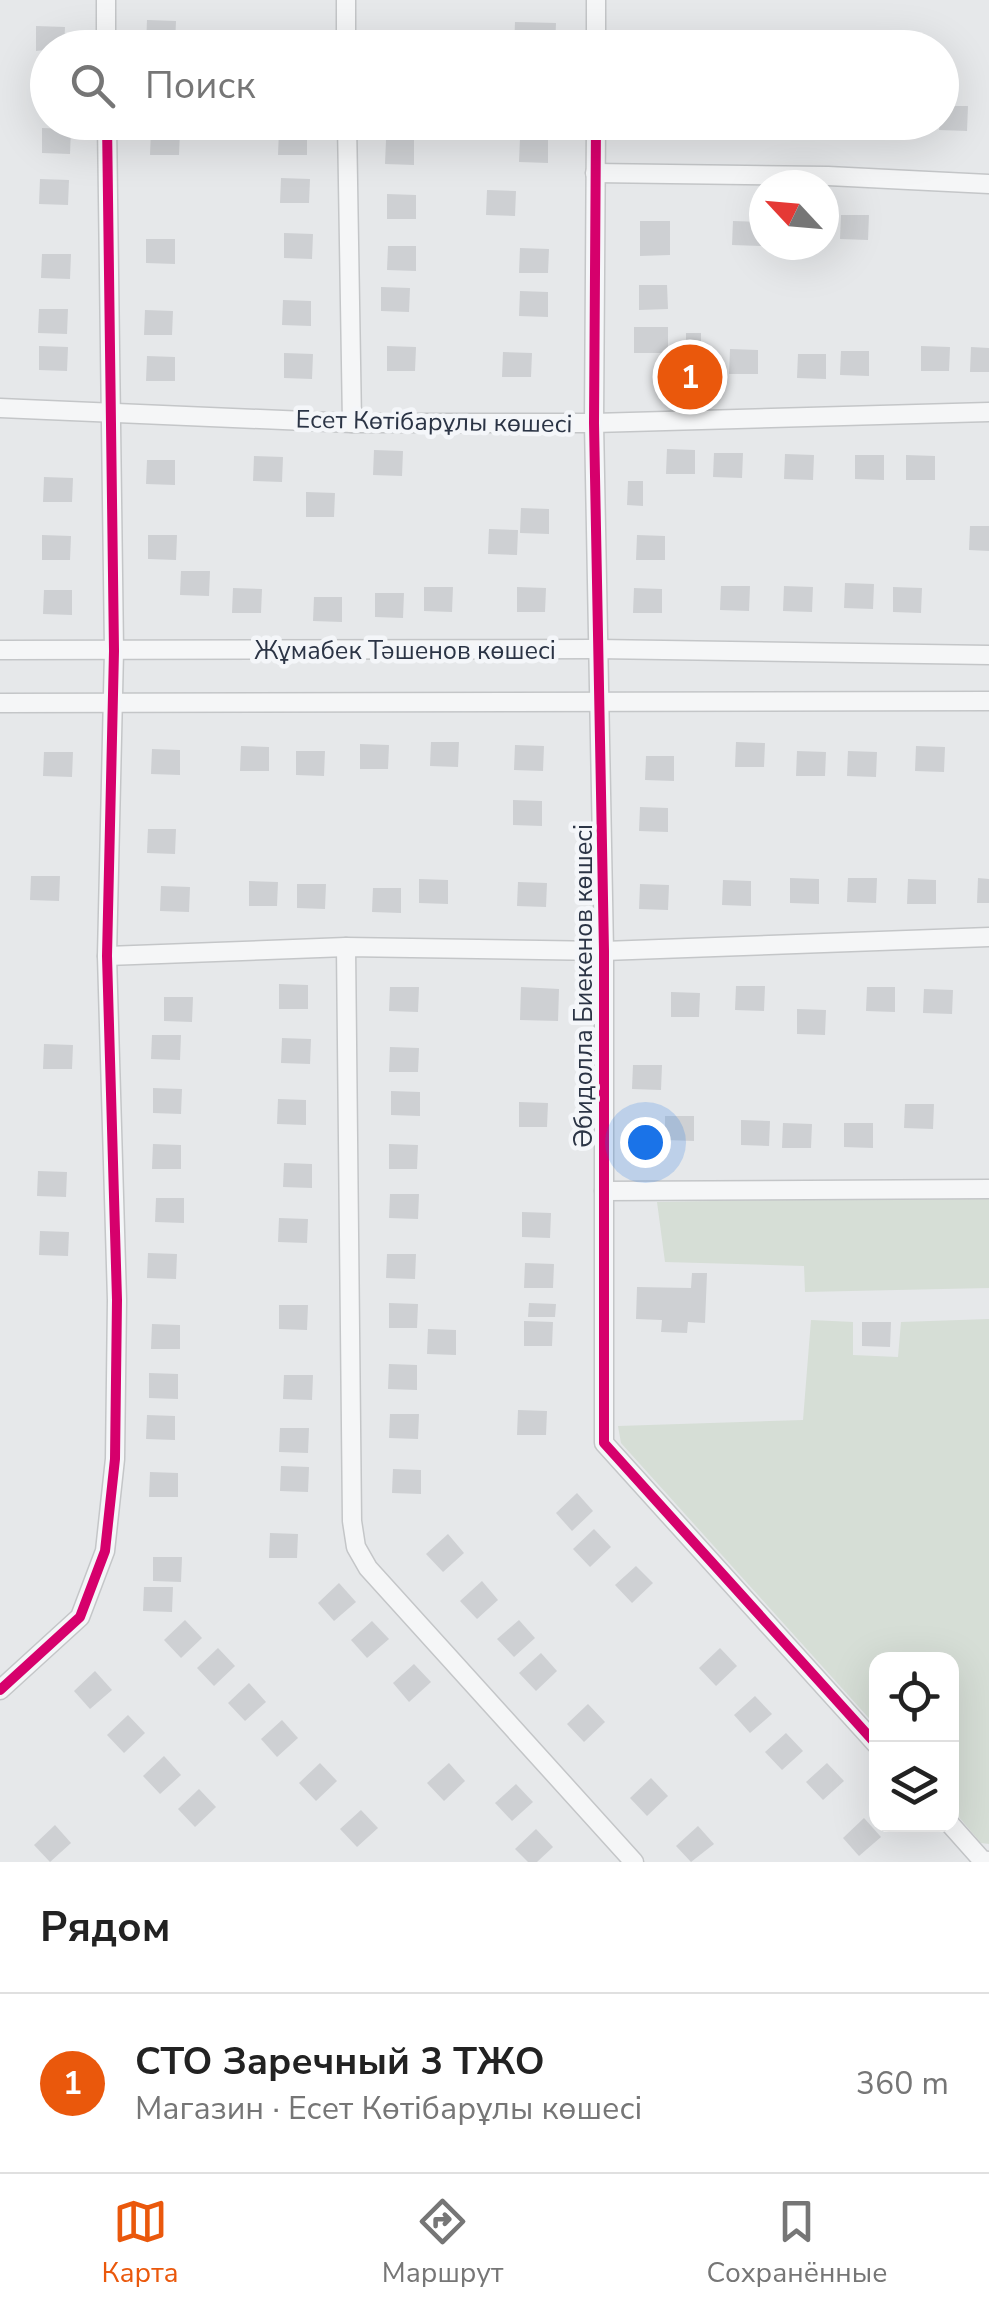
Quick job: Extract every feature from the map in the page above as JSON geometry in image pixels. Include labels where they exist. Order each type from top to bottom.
[{"type":"street","points":[[106,0],[106,30]]},
{"type":"street","points":[[346,0],[346,30]]},
{"type":"street","points":[[596,0],[596,30]]},
{"type":"street","points":[[0,1690],[80,1617],[105,1551],[115,1459],[118,1383],[107,956],[114,651],[107,140]]},
{"type":"street","points":[[348,140],[352,423]]},
{"type":"street","name":"Әбидолла Биекенов көшесі","points":[[596,140],[594,423],[604,951],[604,1443],[874,1742]]},
{"type":"street","points":[[595,173],[828,176],[989,184]]},
{"type":"street","name":"Есет Көтібарұлы көшесі","points":[[0,408],[352,423],[594,423],[989,412]]},
{"type":"street","name":"Жұмабек Тәшенов көшесі","points":[[0,650],[597,650],[989,655]]},
{"type":"street","name":"Жұмабек Тәшенов көшесі","points":[[0,704],[989,701]]},
{"type":"street","points":[[107,956],[346,948],[604,951],[989,937]]},
{"type":"street","points":[[346,948],[352,1520],[356,1547],[368,1568],[634,1862]]},
{"type":"street","points":[[604,1192],[989,1188]]},
{"type":"street","points":[[957,1832],[984,1861]]},
{"type":"shaded area","points":[[989,1196],[989,1288],[805,1292],[804,1266],[665,1262],[657,1202]]},
{"type":"shaded area","points":[[989,1319],[989,1844],[981,1843],[959,1817],[959,1652],[869,1652],[869,1718],[621,1443],[618,1426],[803,1420],[811,1320],[853,1322],[853,1355],[898,1357],[901,1322]]},
{"type":"building","points":[[147,20],[176,21],[176,30],[147,30]]},
{"type":"building","points":[[515,22],[556,23],[556,30],[515,30]]},
{"type":"building","points":[[36,26],[65,27],[65,30],[36,30]]},
{"type":"building","points":[[959,106],[968,106],[967,131],[959,131]]},
{"type":"building","points":[[42,140],[71,140],[70,154],[42,153]]},
{"type":"building","points":[[151,140],[180,140],[179,155],[150,155]]},
{"type":"building","points":[[279,140],[307,140],[307,155],[278,155]]},
{"type":"building","points":[[386,140],[414,140],[414,165],[385,164]]},
{"type":"building","points":[[520,140],[548,140],[548,163],[519,162]]},
{"type":"building","points":[[281,178],[310,179],[309,203],[280,203]]},
{"type":"building","points":[[40,179],[69,180],[68,205],[39,204]]},
{"type":"building","points":[[487,190],[516,191],[515,216],[486,215]]},
{"type":"building","points":[[387,194],[416,195],[416,219],[387,219]]},
{"type":"building","points":[[841,215],[869,215],[868,240],[840,239]]},
{"type":"building","points":[[640,221],[670,221],[670,255],[640,256]]},
{"type":"building","points":[[733,221],[749,222],[749,246],[732,245]]},
{"type":"building","points":[[284,233],[313,234],[312,259],[284,258]]},
{"type":"building","points":[[146,239],[175,239],[175,264],[146,263]]},
{"type":"building","points":[[388,246],[416,246],[416,271],[387,270]]},
{"type":"building","points":[[520,248],[549,249],[548,273],[519,273]]},
{"type":"building","points":[[42,254],[71,254],[70,279],[41,278]]},
{"type":"building","points":[[639,285],[667,285],[668,309],[639,310]]},
{"type":"building","points":[[381,287],[410,288],[409,312],[381,311]]},
{"type":"building","points":[[520,291],[548,292],[548,317],[519,316]]},
{"type":"building","points":[[283,300],[311,301],[311,326],[282,325]]},
{"type":"building","points":[[39,309],[68,309],[67,334],[38,333]]},
{"type":"building","points":[[145,310],[173,311],[172,335],[144,335]]},
{"type":"building","points":[[634,327],[668,327],[668,353],[634,353]]},
{"type":"building","points":[[686,333],[701,333],[701,382],[676,383],[676,360],[686,360]]},
{"type":"building","points":[[39,346],[68,347],[67,371],[39,370]]},
{"type":"building","points":[[387,346],[416,347],[415,371],[387,371]]},
{"type":"building","points":[[921,346],[950,347],[949,371],[921,371]]},
{"type":"building","points":[[971,347],[989,348],[989,372],[970,372]]},
{"type":"building","points":[[730,349],[758,350],[758,374],[729,374]]},
{"type":"building","points":[[841,351],[869,351],[869,376],[840,375]]},
{"type":"building","points":[[503,352],[532,353],[531,377],[502,377]]},
{"type":"building","points":[[284,353],[313,354],[312,379],[284,378]]},
{"type":"building","points":[[798,354],[826,354],[826,379],[797,378]]},
{"type":"building","points":[[147,356],[175,357],[175,381],[146,381]]},
{"type":"building","points":[[667,449],[695,450],[695,474],[666,474]]},
{"type":"building","points":[[374,450],[403,451],[402,476],[373,475]]},
{"type":"building","points":[[714,453],[743,453],[742,478],[713,477]]},
{"type":"building","points":[[785,454],[814,455],[813,480],[784,479]]},
{"type":"building","points":[[855,455],[884,455],[884,480],[855,479]]},
{"type":"building","points":[[906,455],[935,456],[935,480],[906,480]]},
{"type":"building","points":[[254,456],[283,457],[282,482],[253,481]]},
{"type":"building","points":[[147,460],[175,460],[175,485],[146,484]]},
{"type":"building","points":[[44,477],[73,478],[72,502],[43,502]]},
{"type":"building","points":[[628,481],[643,481],[643,506],[627,505]]},
{"type":"building","points":[[306,492],[335,493],[334,517],[306,517]]},
{"type":"building","points":[[521,508],[549,509],[549,534],[520,533]]},
{"type":"building","points":[[970,526],[989,526],[989,551],[969,550]]},
{"type":"building","points":[[489,529],[518,530],[517,555],[488,554]]},
{"type":"building","points":[[42,535],[71,536],[70,560],[42,560]]},
{"type":"building","points":[[148,535],[177,535],[176,560],[148,559]]},
{"type":"building","points":[[637,535],[665,536],[665,560],[636,560]]},
{"type":"building","points":[[181,571],[210,571],[209,596],[180,595]]},
{"type":"building","points":[[845,583],[874,584],[873,609],[844,608]]},
{"type":"building","points":[[721,586],[750,586],[749,611],[720,610]]},
{"type":"building","points":[[784,586],[813,587],[812,612],[783,611]]},
{"type":"building","points":[[424,587],[453,587],[452,612],[424,611]]},
{"type":"building","points":[[517,587],[546,588],[545,612],[517,612]]},
{"type":"building","points":[[893,587],[922,588],[921,613],[893,612]]},
{"type":"building","points":[[233,588],[262,589],[261,613],[232,613]]},
{"type":"building","points":[[634,588],[662,589],[662,613],[633,613]]},
{"type":"building","points":[[44,590],[72,590],[72,615],[43,614]]},
{"type":"building","points":[[375,593],[404,593],[403,618],[375,617]]},
{"type":"building","points":[[314,597],[342,597],[342,622],[313,621]]},
{"type":"building","points":[[431,742],[459,742],[458,767],[430,766]]},
{"type":"building","points":[[736,742],[765,743],[764,767],[735,767]]},
{"type":"building","points":[[360,744],[389,745],[388,769],[360,769]]},
{"type":"building","points":[[515,745],[544,746],[543,771],[514,770]]},
{"type":"building","points":[[241,746],[269,747],[269,771],[240,771]]},
{"type":"building","points":[[916,746],[945,747],[944,772],[915,771]]},
{"type":"building","points":[[152,749],[180,750],[180,775],[151,774]]},
{"type":"building","points":[[296,751],[325,751],[324,776],[296,775]]},
{"type":"building","points":[[797,751],[826,752],[825,776],[796,776]]},
{"type":"building","points":[[848,751],[877,752],[876,777],[847,776]]},
{"type":"building","points":[[44,752],[73,752],[72,777],[43,776]]},
{"type":"building","points":[[646,756],[674,756],[674,781],[645,780]]},
{"type":"building","points":[[513,800],[542,801],[542,826],[513,825]]},
{"type":"building","points":[[640,807],[668,808],[668,832],[639,831]]},
{"type":"building","points":[[148,829],[176,829],[175,854],[147,853]]},
{"type":"building","points":[[31,876],[60,876],[59,901],[30,900]]},
{"type":"building","points":[[790,878],[819,879],[819,904],[790,903]]},
{"type":"building","points":[[848,878],[877,878],[876,903],[847,902]]},
{"type":"building","points":[[978,878],[989,879],[989,903],[977,903]]},
{"type":"building","points":[[419,879],[448,880],[448,904],[419,903]]},
{"type":"building","points":[[908,879],[936,880],[936,904],[907,904]]},
{"type":"building","points":[[723,880],[751,881],[751,906],[722,905]]},
{"type":"building","points":[[249,881],[278,882],[277,906],[249,906]]},
{"type":"building","points":[[518,882],[547,883],[546,907],[517,906]]},
{"type":"building","points":[[297,884],[326,884],[325,909],[297,908]]},
{"type":"building","points":[[640,884],[669,885],[668,910],[639,909]]},
{"type":"building","points":[[161,886],[190,887],[189,912],[160,911]]},
{"type":"building","points":[[373,888],[401,888],[401,913],[372,912]]},
{"type":"building","points":[[279,984],[308,985],[308,1009],[279,1009]]},
{"type":"building","points":[[736,986],[765,986],[764,1011],[735,1010]]},
{"type":"building","points":[[390,987],[419,987],[418,1012],[389,1011]]},
{"type":"building","points":[[521,987],[559,989],[558,1021],[520,1020]]},
{"type":"building","points":[[867,987],[895,987],[895,1012],[866,1011]]},
{"type":"building","points":[[924,989],[953,990],[952,1014],[923,1013]]},
{"type":"building","points":[[671,992],[700,993],[699,1017],[671,1017]]},
{"type":"building","points":[[164,997],[193,997],[192,1022],[164,1021]]},
{"type":"building","points":[[797,1009],[826,1010],[825,1035],[797,1034]]},
{"type":"building","points":[[152,1035],[181,1035],[180,1060],[151,1059]]},
{"type":"building","points":[[282,1038],[311,1039],[310,1064],[281,1063]]},
{"type":"building","points":[[44,1044],[73,1045],[72,1069],[43,1069]]},
{"type":"building","points":[[390,1047],[419,1048],[418,1072],[389,1072]]},
{"type":"building","points":[[633,1065],[662,1065],[661,1090],[632,1089]]},
{"type":"building","points":[[153,1088],[182,1089],[181,1114],[153,1113]]},
{"type":"building","points":[[391,1091],[420,1092],[420,1116],[391,1115]]},
{"type":"building","points":[[278,1099],[306,1100],[306,1125],[277,1124]]},
{"type":"building","points":[[519,1102],[548,1103],[547,1127],[519,1127]]},
{"type":"building","points":[[905,1104],[934,1104],[933,1129],[904,1128]]},
{"type":"building","points":[[665,1116],[694,1116],[694,1141],[665,1140]]},
{"type":"building","points":[[741,1120],[770,1121],[769,1146],[741,1145]]},
{"type":"building","points":[[783,1123],[812,1124],[811,1148],[782,1148]]},
{"type":"building","points":[[844,1123],[873,1123],[873,1148],[844,1147]]},
{"type":"building","points":[[153,1144],[181,1145],[181,1169],[152,1169]]},
{"type":"building","points":[[389,1144],[418,1145],[417,1169],[389,1169]]},
{"type":"building","points":[[284,1163],[312,1164],[312,1188],[283,1187]]},
{"type":"building","points":[[38,1171],[67,1172],[66,1197],[37,1196]]},
{"type":"building","points":[[390,1194],[419,1194],[418,1219],[389,1218]]},
{"type":"building","points":[[156,1198],[184,1198],[184,1223],[155,1222]]},
{"type":"building","points":[[522,1212],[551,1213],[550,1238],[522,1237]]},
{"type":"building","points":[[279,1218],[308,1219],[307,1243],[278,1242]]},
{"type":"building","points":[[40,1231],[69,1232],[68,1256],[39,1255]]},
{"type":"building","points":[[148,1253],[177,1254],[176,1279],[147,1278]]},
{"type":"building","points":[[387,1254],[416,1254],[415,1279],[386,1278]]},
{"type":"building","points":[[525,1263],[554,1264],[553,1288],[524,1288]]},
{"type":"building","points":[[692,1273],[707,1273],[705,1323],[688,1322],[687,1333],[661,1332],[662,1320],[636,1319],[637,1287],[691,1288]]},
{"type":"building","points":[[389,1303],[418,1304],[417,1328],[389,1328]]},
{"type":"building","points":[[529,1303],[556,1304],[555,1317],[528,1317]]},
{"type":"building","points":[[279,1305],[308,1305],[307,1330],[279,1329]]},
{"type":"building","points":[[524,1321],[553,1322],[552,1346],[524,1346]]},
{"type":"building","points":[[862,1322],[891,1322],[890,1347],[862,1346]]},
{"type":"building","points":[[152,1324],[180,1325],[180,1349],[151,1349]]},
{"type":"building","points":[[428,1329],[456,1330],[456,1355],[427,1354]]},
{"type":"building","points":[[389,1364],[417,1365],[417,1390],[388,1389]]},
{"type":"building","points":[[149,1373],[178,1374],[178,1399],[149,1398]]},
{"type":"building","points":[[284,1375],[313,1375],[312,1400],[283,1399]]},
{"type":"building","points":[[518,1410],[547,1411],[546,1435],[517,1435]]},
{"type":"building","points":[[390,1414],[419,1414],[418,1439],[389,1438]]},
{"type":"building","points":[[147,1415],[175,1416],[175,1440],[146,1439]]},
{"type":"building","points":[[280,1428],[309,1428],[308,1453],[279,1452]]},
{"type":"building","points":[[281,1466],[309,1467],[308,1492],[280,1491]]},
{"type":"building","points":[[393,1469],[421,1470],[421,1494],[392,1493]]},
{"type":"building","points":[[150,1472],[178,1473],[178,1497],[149,1497]]},
{"type":"building","points":[[577,1493],[593,1511],[572,1531],[556,1513]]},
{"type":"building","points":[[594,1529],[611,1547],[590,1567],[573,1549]]},
{"type":"building","points":[[270,1533],[298,1534],[297,1558],[269,1558]]},
{"type":"building","points":[[448,1534],[464,1553],[443,1572],[426,1554]]},
{"type":"building","points":[[153,1557],[182,1557],[181,1582],[153,1581]]},
{"type":"building","points":[[636,1566],[653,1583],[632,1603],[615,1585]]},
{"type":"building","points":[[482,1581],[498,1600],[477,1619],[460,1601]]},
{"type":"building","points":[[339,1583],[356,1602],[334,1621],[318,1603]]},
{"type":"building","points":[[144,1587],[173,1587],[172,1612],[143,1611]]},
{"type":"building","points":[[185,1620],[202,1638],[181,1658],[164,1640]]},
{"type":"building","points":[[519,1620],[535,1638],[514,1657],[497,1639]]},
{"type":"building","points":[[372,1621],[389,1639],[367,1658],[351,1640]]},
{"type":"building","points":[[218,1648],[235,1666],[214,1686],[197,1668]]},
{"type":"building","points":[[720,1648],[737,1666],[716,1686],[699,1668]]},
{"type":"building","points":[[541,1653],[557,1671],[536,1691],[519,1673]]},
{"type":"building","points":[[414,1664],[431,1682],[409,1702],[393,1683]]},
{"type":"building","points":[[95,1671],[112,1690],[90,1709],[74,1691]]},
{"type":"building","points":[[249,1683],[266,1702],[245,1721],[228,1703]]},
{"type":"building","points":[[755,1696],[772,1714],[750,1733],[734,1715]]},
{"type":"building","points":[[588,1704],[605,1722],[584,1742],[567,1724]]},
{"type":"building","points":[[128,1715],[145,1733],[124,1753],[107,1735]]},
{"type":"building","points":[[282,1720],[298,1738],[277,1757],[261,1739]]},
{"type":"building","points":[[786,1733],[803,1751],[782,1770],[765,1752]]},
{"type":"building","points":[[164,1756],[181,1775],[160,1794],[143,1776]]},
{"type":"building","points":[[320,1763],[337,1781],[316,1801],[299,1783]]},
{"type":"building","points":[[449,1763],[465,1781],[444,1801],[427,1783]]},
{"type":"building","points":[[827,1763],[844,1781],[823,1800],[806,1782]]},
{"type":"building","points":[[651,1778],[668,1796],[647,1816],[630,1798]]},
{"type":"building","points":[[516,1784],[533,1802],[512,1821],[495,1803]]},
{"type":"building","points":[[199,1789],[216,1807],[195,1827],[178,1809]]},
{"type":"building","points":[[361,1810],[378,1828],[357,1847],[340,1829]]},
{"type":"building","points":[[864,1818],[869,1832],[881,1837],[859,1856],[843,1838]]},
{"type":"building","points":[[55,1825],[71,1843],[50,1862],[34,1845]]},
{"type":"building","points":[[698,1826],[714,1844],[691,1862],[676,1846]]},
{"type":"building","points":[[536,1829],[553,1847],[537,1862],[528,1862],[515,1849]]},
{"type":"cycle path","points":[[0,1690],[80,1617],[105,1551],[115,1459],[117,1300],[107,956],[114,651],[107,140]]},
{"type":"cycle path","points":[[596,140],[594,423],[604,951],[604,1443],[874,1742]]},
{"type":"place","name":"СТО Заречный 3 ТЖО","points":[[690,377]]}]
